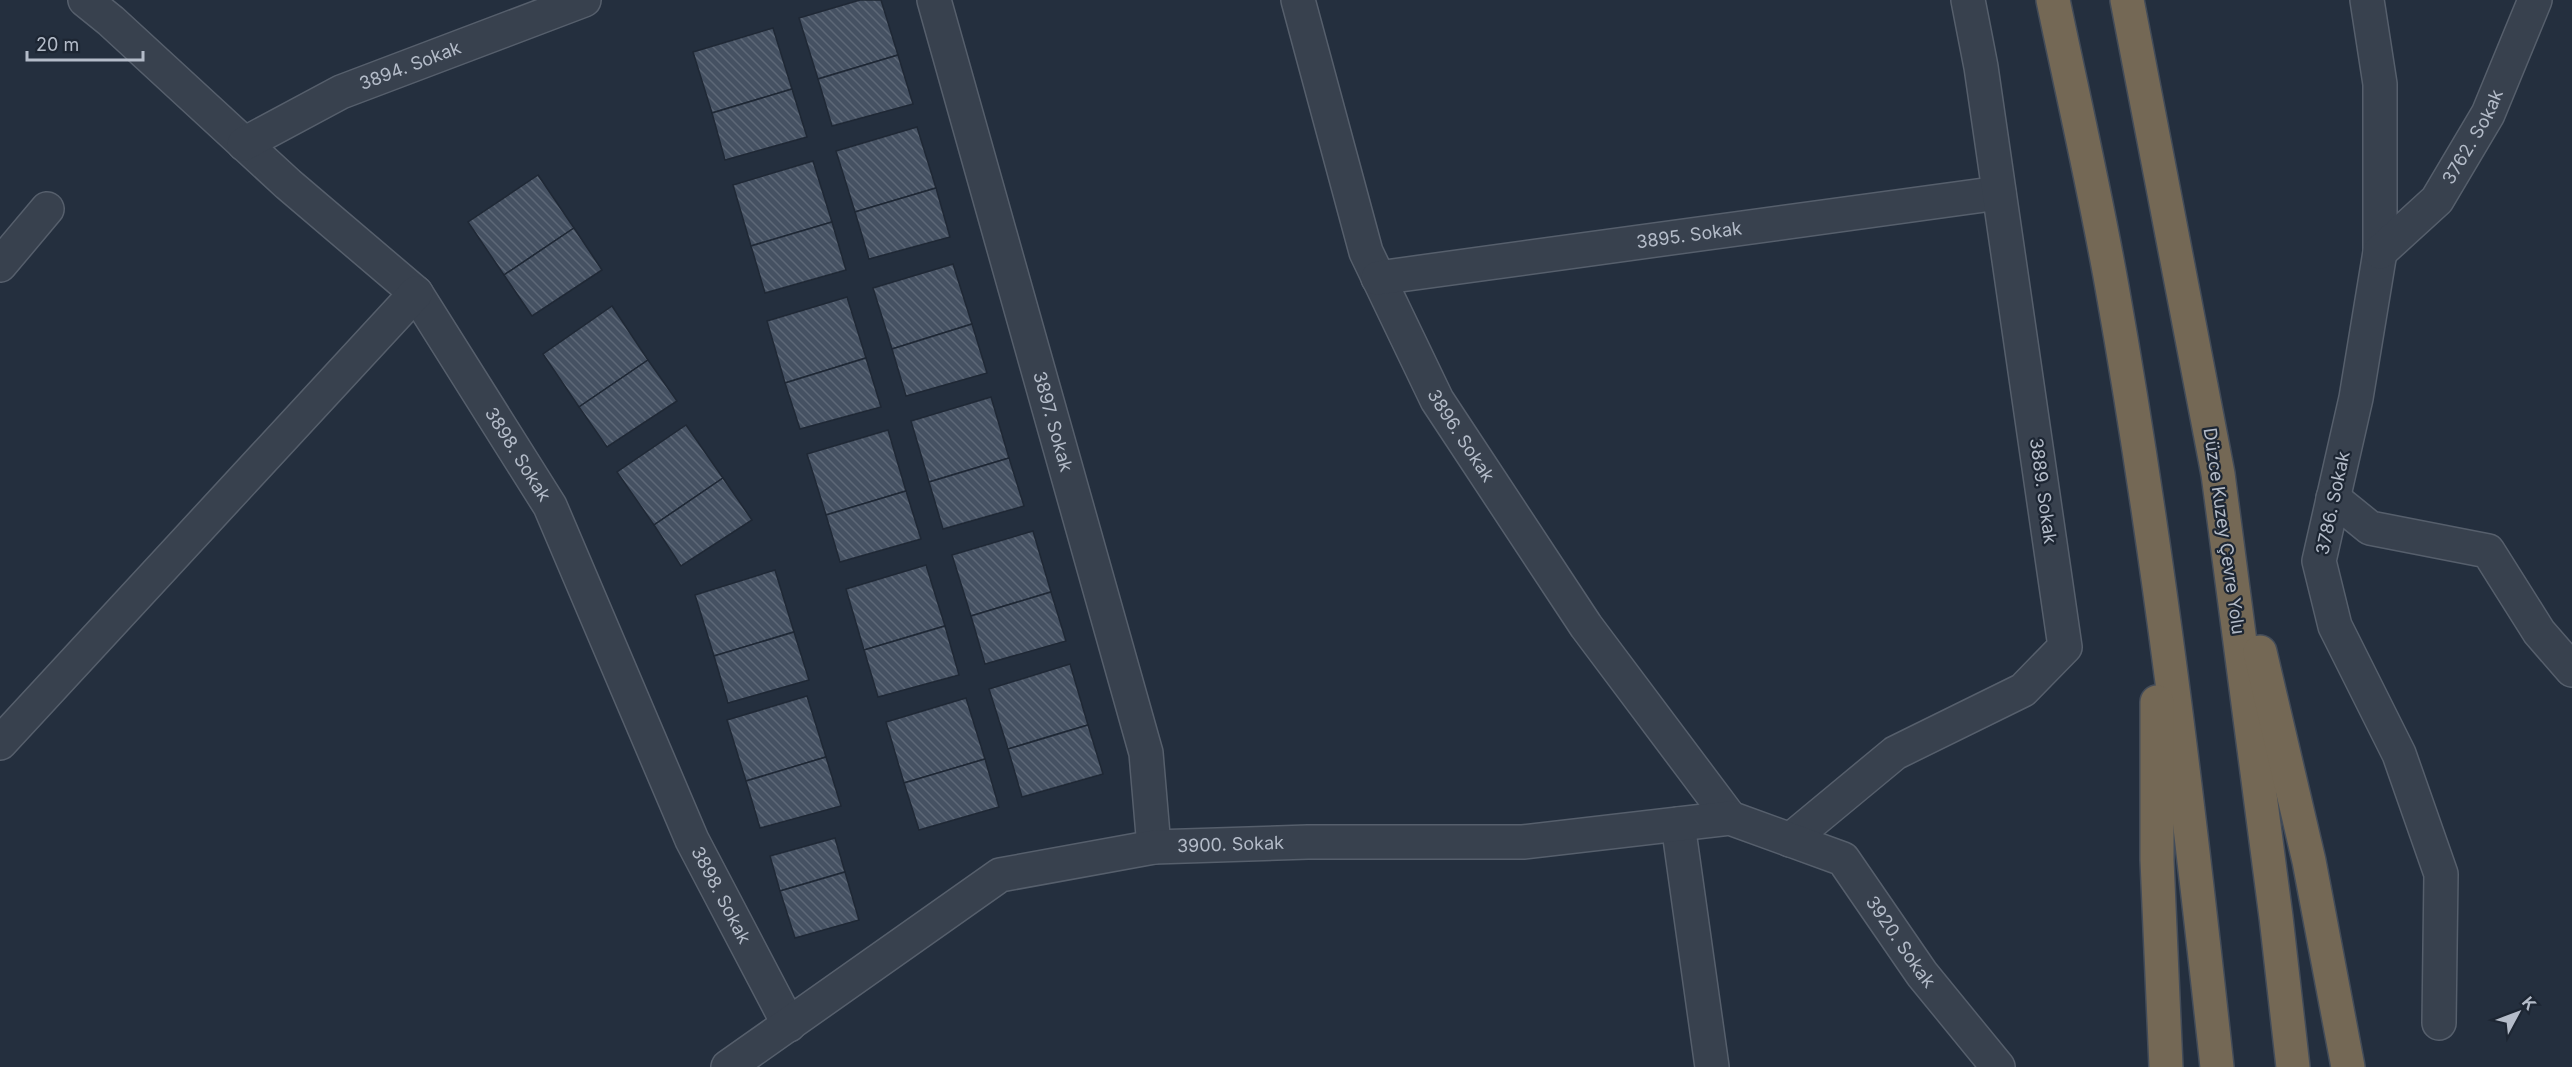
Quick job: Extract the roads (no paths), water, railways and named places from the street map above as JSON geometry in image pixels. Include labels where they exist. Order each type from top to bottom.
[{"type":"highway","points":[[2053,0],[2112,285],[2157,565],[2196,870],[2217,1067]]},
{"type":"highway","name":"Düzce Kuzey Çevre Yolu","points":[[2127,0],[2218,474],[2276,917],[2293,1067]]},
{"type":"highway","points":[[2218,474],[2309,861],[2348,1067]]},
{"type":"highway","points":[[2157,565],[2157,860],[2166,1067]]},
{"type":"street","name":"3898. Sokak","points":[[85,0],[111,21],[288,184],[416,293],[550,506],[692,840],[789,1025]]},
{"type":"street","name":"3894. Sokak","points":[[244,144],[340,92],[584,0]]},
{"type":"street","name":"3897. Sokak","points":[[934,0],[1146,753],[1154,847]]},
{"type":"street","name":"3896. Sokak","points":[[1298,0],[1366,252],[1437,400],[1586,627],[1730,818]]},
{"type":"street","name":"3889. Sokak","points":[[1790,840],[1896,753],[2023,690],[2065,647],[1981,67],[1968,0]]},
{"type":"street","name":"3786. Sokak","points":[[2367,0],[2380,84],[2380,252],[2356,398],[2319,561],[2335,626],[2399,754],[2441,874],[2439,1023]]},
{"type":"street","name":"3762. Sokak","points":[[2380,252],[2437,200],[2488,114],[2535,0]]},
{"type":"street","name":"3895. Sokak","points":[[1378,278],[1999,193]]},
{"type":"street","points":[[0,265],[46,209]]},
{"type":"street","points":[[0,743],[416,293]]},
{"type":"street","points":[[2333,498],[2370,528],[2488,551],[2539,632],[2572,669]]},
{"type":"street","name":"3900. Sokak","points":[[728,1067],[1000,875],[1154,847],[1308,842],[1523,842],[1730,818],[1790,840]]},
{"type":"street","points":[[1678,824],[1713,1067]]},
{"type":"street","name":"3920. Sokak","points":[[1790,840],[1843,859],[1922,974],[1998,1067]]}]
